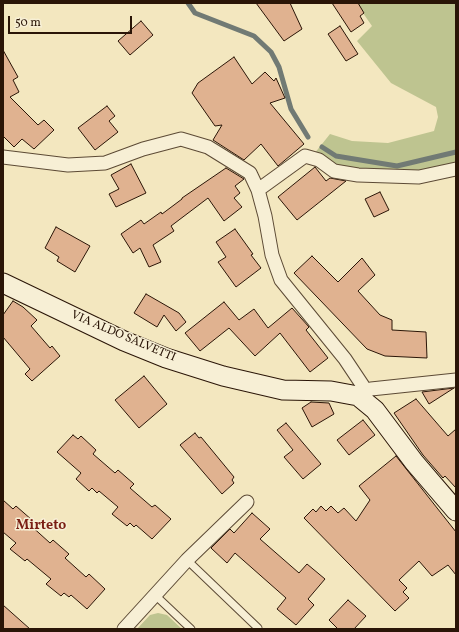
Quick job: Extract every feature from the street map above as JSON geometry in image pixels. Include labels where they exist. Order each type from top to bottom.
[{"type":"street","points":[[3,157],[68,164],[105,162],[143,149],[181,139],[208,147],[250,173],[258,190],[265,216],[272,255],[281,280],[345,359],[362,394],[371,389],[456,380]]},
{"type":"street","points":[[258,190],[305,156],[319,160],[334,171],[358,175],[419,177],[456,169]]},
{"type":"street","name":"VIA ALDO SALVETTI","points":[[3,283],[124,340],[166,358],[283,390],[331,391],[362,394],[414,462],[456,511]]},
{"type":"street","points":[[124,629],[187,560],[247,502]]},
{"type":"lane","points":[[187,560],[258,628],[257,629]]},
{"type":"lane","points":[[155,595],[191,629]]},
{"type":"green space","points":[[356,3],[456,3],[456,163],[407,173],[361,173],[334,165],[314,154],[330,134],[352,141],[388,143],[434,131],[438,117],[436,107],[391,83],[357,41],[372,26]]},
{"type":"green space","points":[[158,613],[167,615],[182,629],[137,629],[150,615]]},
{"type":"building","points":[[256,3],[290,3],[302,29],[284,41]]},
{"type":"building","points":[[332,3],[358,3],[364,13],[360,16],[364,23],[351,32]]},
{"type":"building","points":[[141,21],[153,35],[130,55],[118,41]]},
{"type":"building","points":[[340,26],[358,54],[346,61],[328,34]]},
{"type":"building","points":[[3,50],[18,77],[13,80],[19,92],[10,97],[38,125],[44,120],[54,130],[34,149],[22,139],[14,147],[3,136]]},
{"type":"building","points":[[234,57],[252,84],[265,72],[274,81],[276,78],[285,98],[270,103],[304,144],[278,166],[261,144],[244,160],[213,140],[222,125],[215,126],[192,93],[198,83]]},
{"type":"building","points":[[107,106],[115,116],[109,121],[118,132],[95,150],[78,128]]},
{"type":"building","points":[[131,164],[146,193],[116,207],[109,194],[119,189],[111,175]]},
{"type":"building","points":[[315,167],[326,181],[330,178],[346,181],[297,220],[278,197]]},
{"type":"building","points":[[226,168],[244,179],[235,186],[240,193],[234,198],[242,207],[224,221],[208,198],[171,226],[174,231],[153,245],[161,262],[149,267],[140,248],[133,253],[121,234],[141,220],[144,224],[161,212],[162,214],[182,198]]},
{"type":"building","points":[[380,192],[389,210],[374,217],[365,199]]},
{"type":"building","points":[[56,227],[90,246],[75,272],[57,261],[59,257],[45,248]]},
{"type":"building","points":[[235,229],[261,268],[236,287],[218,262],[226,257],[216,242]]},
{"type":"building","points":[[312,256],[338,282],[362,258],[375,275],[358,291],[380,315],[392,320],[392,330],[426,332],[427,358],[385,356],[367,349],[294,273]]},
{"type":"building","points":[[146,294],[179,313],[186,322],[176,331],[164,315],[157,327],[134,313]]},
{"type":"building","points":[[13,301],[23,307],[37,320],[31,326],[50,348],[52,346],[60,356],[32,381],[25,374],[30,369],[3,337],[3,315]]},
{"type":"building","points":[[224,302],[239,320],[254,309],[268,328],[292,308],[309,327],[306,330],[328,358],[310,372],[280,333],[255,356],[229,328],[200,351],[185,333]]},
{"type":"building","points":[[144,376],[167,404],[139,428],[115,400]]},
{"type":"building","points":[[454,388],[429,404],[422,392]]},
{"type":"building","points":[[416,399],[448,436],[456,429],[456,488],[445,476],[443,478],[423,455],[394,413]]},
{"type":"building","points":[[311,402],[329,403],[334,414],[312,427],[302,408]]},
{"type":"building","points":[[363,420],[375,435],[349,455],[337,440]]},
{"type":"building","points":[[286,423],[321,464],[303,479],[284,457],[293,450],[277,430]]},
{"type":"building","points":[[195,433],[199,438],[201,437],[234,477],[232,480],[234,483],[222,494],[180,445]]},
{"type":"building","points":[[73,435],[78,439],[81,436],[96,450],[93,454],[115,473],[118,470],[134,484],[130,488],[152,507],[155,505],[171,519],[152,539],[136,525],[134,527],[130,523],[127,526],[112,514],[118,507],[99,491],[97,493],[92,488],[89,491],[76,479],[81,473],[57,452]]},
{"type":"building","points":[[396,456],[456,532],[456,575],[448,565],[432,576],[419,561],[399,580],[407,588],[403,592],[409,598],[395,611],[304,518],[313,509],[316,512],[321,506],[326,511],[331,506],[338,513],[344,508],[356,521],[370,500],[359,486]]},
{"type":"building","points":[[3,500],[13,509],[16,506],[32,520],[29,524],[50,543],[53,540],[69,554],[65,558],[86,577],[89,574],[105,589],[87,609],[71,595],[69,597],[64,593],[61,596],[46,584],[51,579],[27,559],[25,561],[10,549],[16,543],[3,532]]},
{"type":"building","points":[[252,513],[270,529],[260,539],[299,573],[307,564],[325,579],[308,599],[314,605],[296,625],[277,609],[286,598],[235,553],[227,563],[211,548],[230,529],[234,533]]},
{"type":"building","points":[[348,600],[366,616],[354,629],[338,629],[329,620]]},
{"type":"building","points":[[3,605],[30,629],[3,629]]},
{"type":"waterway","points":[[188,3],[195,13],[254,36],[271,52],[279,67],[291,109],[308,137]]},
{"type":"waterway","points":[[322,147],[336,156],[397,166],[456,152]]},
{"type":"district","name":"Mirteto","points":[[41,526]]}]
